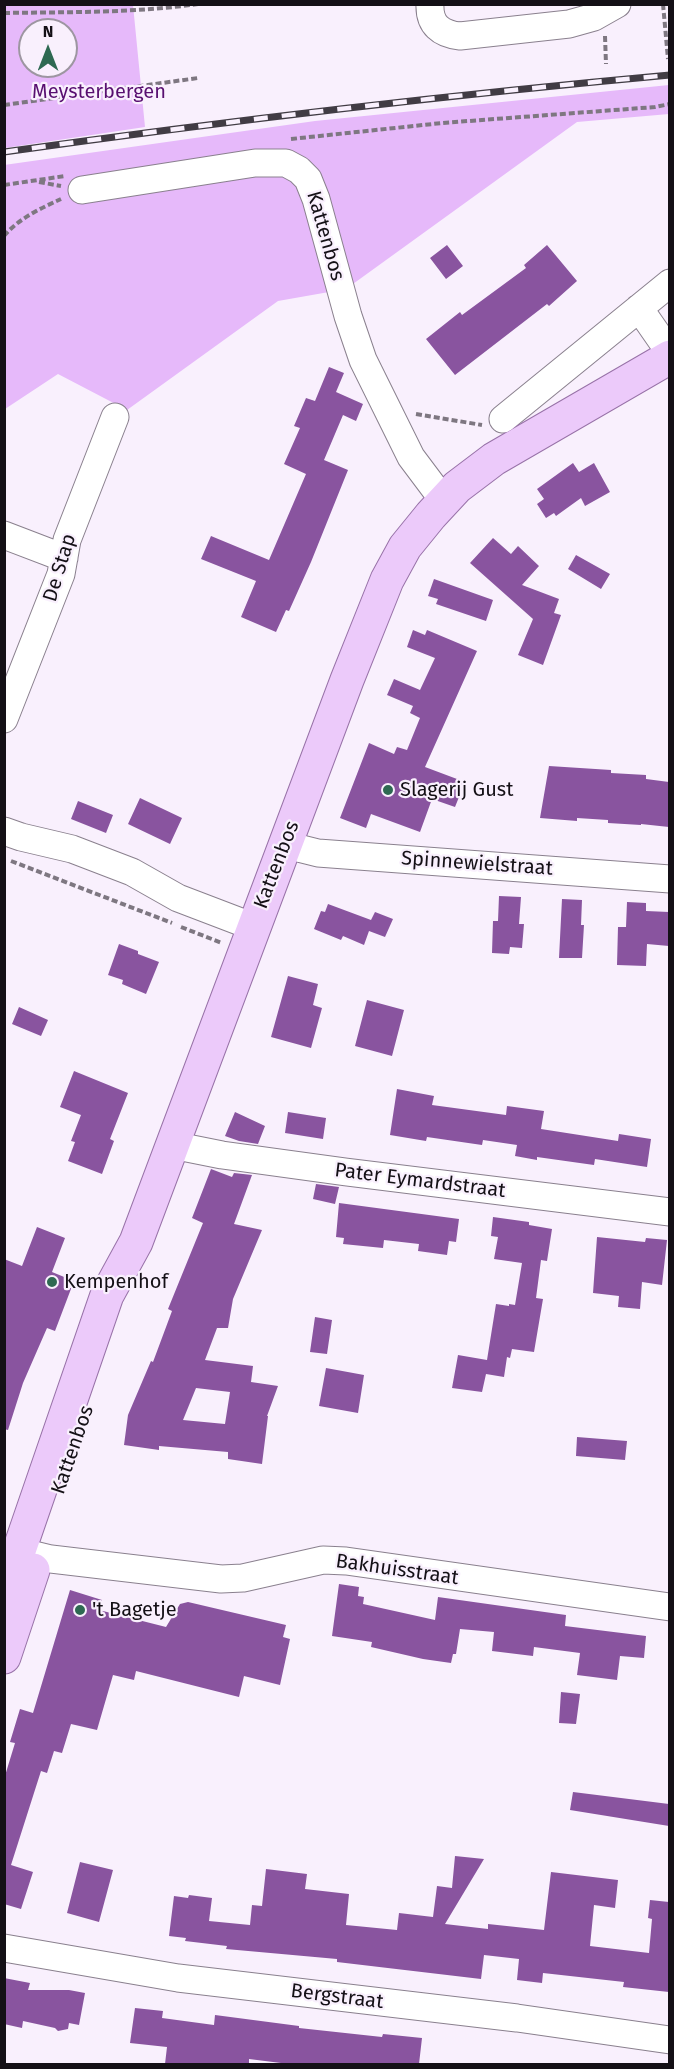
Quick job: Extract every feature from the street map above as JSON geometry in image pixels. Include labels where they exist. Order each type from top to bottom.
[{"type":"main road","name":"Kattenbos","points":[[4,1657],[28,1554],[107,1295],[136,1242],[387,580],[405,548],[444,501],[472,475],[515,445],[669,358]]},
{"type":"main road","name":"Kattenbos","points":[[4,1594],[28,1554]]},
{"type":"street","points":[[430,4],[432,21],[439,31],[460,36],[569,24],[594,17],[607,7]]},
{"type":"street","name":"Kattenbos","points":[[82,190],[255,163],[286,163],[299,170],[308,179],[316,200],[348,316],[363,360],[411,458],[444,501]]},
{"type":"street","points":[[495,422],[669,283]]},
{"type":"street","name":"Kattenbos","points":[[639,308],[664,344],[669,358]]},
{"type":"street","name":"De Stap","points":[[4,719],[16,657],[61,574],[67,540],[115,417]]},
{"type":"street","points":[[4,535],[64,558]]},
{"type":"street","points":[[4,831],[72,849],[132,872],[249,939]]},
{"type":"street","name":"Spinnewielstraat","points":[[286,843],[318,853],[669,879]]},
{"type":"street","name":"Pater Eymardstraat","points":[[172,1145],[222,1155],[335,1171],[669,1212]]},
{"type":"street","name":"Bakhuisstraat","points":[[28,1554],[221,1579],[243,1578],[324,1560],[346,1561],[669,1607]]},
{"type":"street","name":"Bergstraat","points":[[4,1948],[178,1978],[517,2018],[669,2040]]},
{"type":"path","points":[[4,13],[134,10],[198,4]]},
{"type":"path","points":[[663,4],[668,58]]},
{"type":"path","points":[[4,105],[198,78]]},
{"type":"path","points":[[302,138],[442,123],[655,107],[669,104]]},
{"type":"path","points":[[4,185],[34,181]]},
{"type":"path","points":[[4,236],[38,210],[82,190]]},
{"type":"path","points":[[386,409],[495,422]]},
{"type":"path","points":[[4,858],[249,939]]},
{"type":"green space","name":"Meysterbergen","points":[[5,4],[133,5],[145,127],[5,148]]},
{"type":"green space","points":[[669,85],[669,114],[577,122],[346,289],[278,301],[127,410],[58,374],[5,409],[4,165],[315,121]]},
{"type":"building","points":[[447,245],[463,266],[446,279],[430,258]]},
{"type":"building","points":[[547,245],[577,281],[549,306],[547,304],[455,375],[426,339],[460,312],[462,315],[526,268],[524,265]]},
{"type":"building","points":[[329,367],[344,373],[336,392],[363,404],[356,421],[343,415],[324,460],[348,470],[311,562],[289,611],[286,610],[276,632],[241,617],[256,581],[201,559],[211,536],[269,560],[306,474],[284,464],[300,428],[294,426],[306,398],[315,401]]},
{"type":"building","points":[[573,463],[579,472],[594,463],[610,492],[585,506],[581,498],[556,516],[554,513],[546,518],[537,504],[544,499],[537,489]]},
{"type":"building","points":[[493,538],[511,554],[518,546],[539,566],[522,585],[559,599],[554,613],[561,615],[543,665],[518,655],[533,619],[470,563]]},
{"type":"building","points":[[576,555],[610,574],[601,589],[568,569]]},
{"type":"building","points":[[434,579],[493,600],[486,621],[436,604],[438,599],[428,596]]},
{"type":"building","points":[[413,630],[425,635],[427,630],[477,651],[425,767],[465,782],[455,807],[432,799],[420,832],[371,814],[366,828],[340,818],[369,743],[394,754],[397,747],[407,750],[420,718],[410,713],[413,706],[387,695],[394,679],[420,690],[435,658],[407,647]]},
{"type":"building","points":[[549,766],[611,770],[611,773],[646,775],[646,779],[669,782],[669,827],[608,823],[608,820],[577,818],[577,821],[540,818]]},
{"type":"building","points":[[140,798],[182,818],[170,844],[128,824]]},
{"type":"building","points":[[78,801],[113,815],[106,833],[71,819]]},
{"type":"building","points":[[499,896],[521,897],[519,924],[524,924],[522,948],[510,947],[509,954],[492,953],[493,921],[498,921]]},
{"type":"building","points":[[562,899],[582,900],[581,925],[584,925],[582,958],[559,958]]},
{"type":"building","points":[[627,902],[646,903],[646,911],[669,912],[669,946],[647,944],[646,966],[617,965],[618,927],[626,927]]},
{"type":"building","points":[[328,904],[371,920],[375,912],[393,919],[385,937],[369,931],[364,945],[343,936],[341,940],[314,929],[321,911],[325,912]]},
{"type":"building","points":[[119,944],[159,962],[146,994],[122,984],[123,980],[108,975]]},
{"type":"building","points":[[288,976],[318,984],[313,1005],[322,1008],[311,1048],[271,1037]]},
{"type":"building","points":[[367,1000],[404,1010],[392,1056],[355,1046]]},
{"type":"building","points":[[19,1007],[48,1020],[41,1036],[12,1024]]},
{"type":"building","points":[[74,1071],[128,1093],[110,1139],[114,1141],[102,1174],[68,1161],[75,1142],[71,1141],[81,1115],[60,1107]]},
{"type":"building","points":[[397,1089],[434,1096],[432,1105],[506,1115],[507,1106],[544,1111],[541,1129],[618,1141],[619,1134],[651,1139],[647,1167],[595,1159],[594,1165],[537,1157],[537,1160],[515,1156],[517,1145],[483,1140],[482,1145],[427,1137],[426,1141],[390,1135]]},
{"type":"building","points":[[235,1112],[265,1126],[258,1144],[225,1136]]},
{"type":"building","points":[[288,1112],[326,1118],[323,1139],[285,1133]]},
{"type":"building","points":[[211,1169],[232,1177],[234,1173],[252,1175],[234,1224],[262,1230],[233,1299],[228,1328],[217,1328],[205,1360],[253,1366],[251,1382],[278,1386],[267,1416],[262,1464],[228,1459],[228,1452],[159,1446],[159,1450],[124,1445],[128,1415],[151,1361],[153,1362],[172,1311],[168,1309],[203,1223],[192,1218]],"holes":[[[196,1388],[230,1392],[225,1424],[183,1420]]]},
{"type":"building","points":[[316,1184],[339,1187],[335,1204],[313,1199]]},
{"type":"building","points":[[339,1203],[459,1219],[456,1242],[449,1241],[447,1255],[418,1251],[419,1244],[384,1240],[383,1248],[343,1244],[344,1238],[336,1237]]},
{"type":"building","points":[[493,1217],[529,1222],[529,1225],[552,1229],[547,1261],[541,1260],[536,1298],[543,1299],[534,1352],[512,1349],[510,1358],[507,1357],[504,1377],[486,1374],[482,1392],[452,1388],[458,1355],[487,1360],[496,1304],[515,1305],[522,1263],[494,1259],[498,1237],[491,1236]]},
{"type":"building","points":[[37,1227],[65,1238],[52,1272],[74,1281],[55,1331],[47,1328],[23,1383],[8,1430],[4,1429],[4,1259],[22,1266]]},
{"type":"building","points":[[597,1237],[645,1242],[646,1238],[667,1240],[662,1285],[642,1282],[640,1309],[618,1307],[619,1296],[593,1293]]},
{"type":"building","points":[[315,1317],[332,1320],[327,1354],[310,1352]]},
{"type":"building","points":[[326,1368],[364,1375],[358,1413],[319,1406]]},
{"type":"building","points":[[577,1437],[627,1441],[625,1460],[576,1456]]},
{"type":"building","points":[[339,1584],[359,1587],[358,1596],[364,1597],[363,1604],[435,1620],[438,1597],[566,1615],[565,1626],[646,1636],[644,1658],[620,1656],[617,1680],[577,1675],[580,1653],[534,1647],[533,1656],[492,1651],[494,1632],[460,1629],[456,1654],[453,1654],[451,1663],[371,1647],[372,1642],[332,1636]]},
{"type":"building","points":[[70,1590],[102,1600],[99,1610],[166,1627],[180,1604],[188,1602],[286,1625],[283,1637],[290,1639],[280,1685],[244,1676],[239,1697],[136,1671],[134,1680],[113,1675],[97,1730],[71,1724],[62,1753],[54,1751],[47,1773],[41,1771],[11,1865],[33,1872],[21,1909],[4,1904],[4,1779],[15,1743],[10,1742],[20,1709],[33,1713]]},
{"type":"building","points":[[561,1692],[580,1694],[576,1724],[559,1723]]},
{"type":"building","points":[[573,1792],[669,1804],[669,1826],[570,1810]]},
{"type":"building","points":[[455,1856],[484,1859],[445,1924],[488,1929],[488,1924],[544,1930],[551,1872],[618,1880],[615,1908],[594,1905],[590,1946],[649,1953],[652,1919],[648,1918],[650,1900],[669,1902],[669,1992],[623,1987],[624,1982],[543,1973],[542,1983],[517,1980],[519,1959],[484,1955],[481,1979],[337,1962],[337,1959],[226,1949],[227,1946],[185,1941],[186,1938],[169,1936],[174,1896],[212,1898],[209,1921],[250,1925],[252,1905],[262,1906],[266,1869],[307,1874],[305,1889],[349,1894],[346,1925],[397,1930],[399,1913],[433,1917],[437,1886],[452,1888]]},
{"type":"building","points":[[80,1862],[113,1870],[99,1922],[67,1913]]},
{"type":"building","points":[[4,1978],[30,1983],[28,1990],[69,1990],[85,1993],[79,2025],[69,2023],[68,2029],[58,2031],[55,2028],[23,2021],[22,2028],[4,2024]]},
{"type":"building","points":[[135,2008],[163,2011],[162,2018],[214,2025],[215,2015],[299,2026],[299,2028],[382,2037],[383,2034],[422,2038],[419,2064],[289,2064],[249,2059],[249,2064],[165,2064],[167,2047],[130,2043]]},
{"type":"railway","points":[[4,152],[337,109],[670,75]]},
{"type":"place","name":"Slagerij Gust","points":[[388,790]]},
{"type":"place","name":"Kempenhof","points":[[52,1282]]},
{"type":"place","name":"'t Bagetje","points":[[80,1610]]}]
